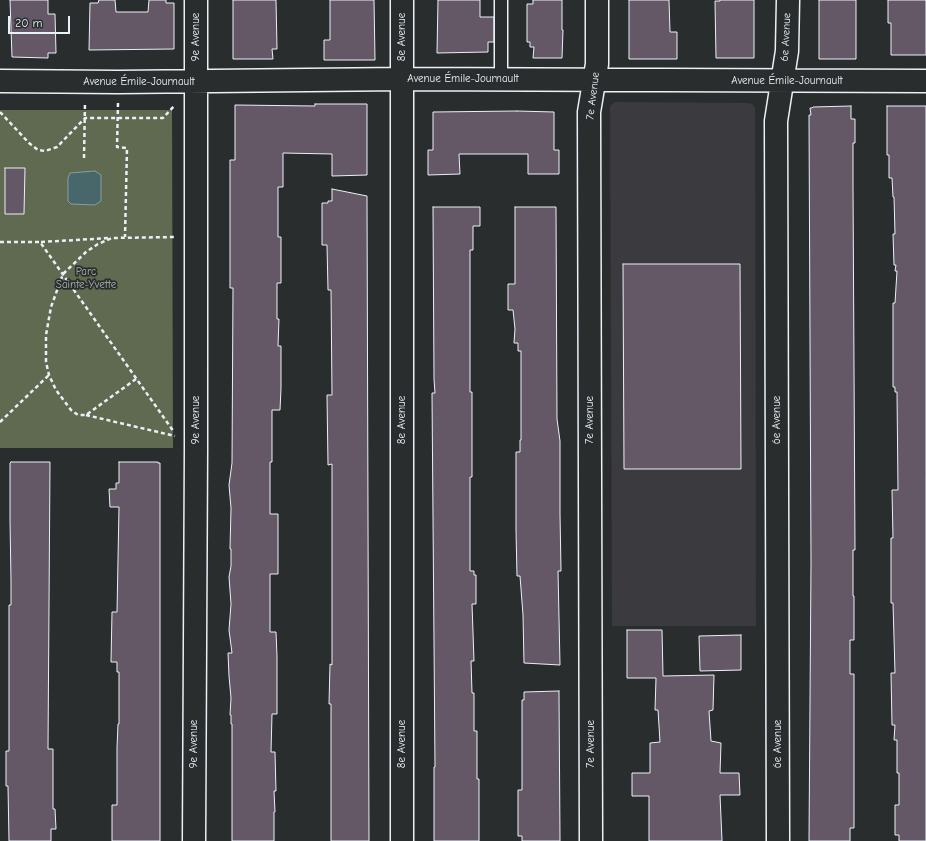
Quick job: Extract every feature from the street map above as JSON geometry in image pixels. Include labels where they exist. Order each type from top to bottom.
[{"type":"street","name":"9e Avenue","points":[[194,841],[196,0]]},
{"type":"street","name":"8e Avenue","points":[[402,0],[402,841]]},
{"type":"street","name":"7e Avenue","points":[[591,841],[589,112],[597,64],[597,0]]},
{"type":"street","name":"6e Avenue","points":[[778,841],[776,120],[787,50],[788,0]]},
{"type":"street","name":"Avenue Émile-Journault","points":[[0,81],[196,82],[402,79],[594,79],[926,81]]},
{"type":"lane","points":[[501,0],[501,80]]},
{"type":"path","points":[[118,82],[117,147],[127,148],[125,237]]},
{"type":"path","points":[[0,112],[29,143],[38,150],[45,152],[61,143],[85,118],[163,118],[196,82]]},
{"type":"path","points":[[84,158],[85,118]]},
{"type":"path","points":[[0,242],[40,242],[125,237],[195,236]]},
{"type":"path","points":[[40,242],[63,274],[136,379],[177,436],[86,415],[78,415],[71,410],[56,390],[49,375],[46,362],[46,335],[52,307],[63,274],[86,252],[112,238]]},
{"type":"path","points":[[0,422],[49,375]]},
{"type":"path","points":[[86,415],[136,379]]},
{"type":"shaded area","points":[[615,102],[748,103],[752,104],[755,108],[756,626],[612,626],[610,107]]},
{"type":"green space","name":"Parc Sainte-Yvette","points":[[0,110],[172,110],[173,448],[0,448]]},
{"type":"water","points":[[95,171],[101,175],[101,201],[95,205],[71,204],[68,201],[68,178],[70,173]]},
{"type":"building","points":[[10,0],[48,0],[48,14],[55,14],[56,53],[48,53],[48,58],[12,57]]},
{"type":"building","points":[[99,0],[115,0],[116,12],[148,12],[149,0],[166,0],[166,3],[174,3],[174,49],[89,50],[90,3],[98,3]]},
{"type":"building","points":[[233,0],[276,0],[277,49],[272,49],[273,59],[233,59]]},
{"type":"building","points":[[330,0],[374,0],[375,60],[324,60],[324,40],[330,40]]},
{"type":"building","points":[[438,0],[480,0],[480,17],[494,17],[494,42],[488,42],[488,52],[437,53]]},
{"type":"building","points":[[533,0],[562,0],[562,58],[533,58],[534,47],[530,47],[530,42],[527,42],[527,4],[533,4]]},
{"type":"building","points":[[629,0],[669,0],[670,32],[677,32],[677,59],[629,59]]},
{"type":"building","points":[[754,0],[754,58],[716,58],[715,1]]},
{"type":"building","points":[[819,0],[856,0],[856,59],[819,59]]},
{"type":"building","points":[[888,0],[926,0],[926,55],[891,55],[891,23],[888,23]]},
{"type":"building","points":[[315,104],[367,104],[367,175],[332,176],[332,154],[283,153],[283,187],[278,187],[278,237],[281,237],[281,283],[277,283],[277,319],[279,319],[278,346],[281,346],[281,388],[280,410],[272,410],[272,462],[270,462],[270,514],[278,514],[278,574],[270,574],[270,632],[276,632],[277,656],[277,714],[272,714],[271,752],[275,752],[276,791],[274,791],[274,841],[232,841],[232,724],[230,715],[231,698],[228,653],[232,653],[229,630],[231,604],[229,577],[231,566],[231,508],[229,485],[232,463],[233,288],[230,288],[230,160],[235,160],[235,105],[315,106]]},
{"type":"building","points":[[851,106],[851,119],[855,119],[855,143],[853,143],[853,185],[855,550],[853,550],[854,640],[850,640],[850,674],[854,674],[854,828],[850,828],[850,841],[809,841],[811,562],[809,115],[811,115],[810,108],[813,107]]},
{"type":"building","points":[[887,106],[926,106],[926,841],[899,841],[899,835],[895,835],[895,805],[899,805],[899,773],[897,773],[897,740],[894,740],[895,725],[892,725],[891,673],[895,673],[893,603],[891,603],[891,538],[893,538],[892,490],[898,490],[897,392],[895,392],[895,387],[893,387],[893,303],[895,303],[897,271],[895,271],[896,265],[894,265],[894,197],[892,178],[889,178],[889,155],[887,155]]},
{"type":"building","points":[[433,112],[554,112],[554,150],[559,150],[559,174],[528,174],[528,154],[459,154],[460,174],[428,175],[428,150],[433,150]]},
{"type":"building","points":[[5,168],[25,168],[24,214],[5,214]]},
{"type":"building","points":[[332,189],[367,196],[369,841],[331,841],[331,704],[329,704],[330,664],[332,665],[332,464],[328,465],[327,395],[332,395],[331,290],[328,290],[327,245],[322,245],[322,203],[332,201]]},
{"type":"building","points":[[433,207],[480,207],[480,226],[473,226],[473,250],[470,250],[470,392],[472,392],[472,477],[470,477],[470,571],[474,571],[474,575],[476,575],[476,604],[472,604],[474,661],[471,661],[472,693],[474,693],[474,731],[477,731],[479,841],[434,841],[435,767],[432,393],[435,393]]},
{"type":"building","points":[[515,207],[556,207],[557,419],[560,441],[561,571],[558,571],[560,665],[524,663],[523,615],[520,576],[517,576],[516,530],[516,452],[520,452],[521,440],[521,351],[518,351],[518,343],[514,343],[515,329],[513,310],[508,310],[508,284],[515,284]]},
{"type":"building","points":[[623,264],[740,264],[741,469],[624,469]]},
{"type":"building","points":[[11,462],[50,462],[48,749],[53,749],[53,809],[55,809],[56,829],[51,829],[51,841],[9,841],[6,751],[9,751]]},
{"type":"building","points":[[119,462],[160,463],[160,841],[112,841],[112,805],[117,805],[119,672],[117,672],[117,662],[111,662],[112,612],[117,612],[119,507],[110,507],[109,489],[116,489],[116,483],[119,483]]},
{"type":"building","points":[[627,630],[662,630],[663,676],[714,675],[713,710],[709,711],[711,741],[721,743],[720,773],[739,773],[740,795],[720,795],[722,841],[649,841],[649,796],[632,796],[632,773],[650,773],[650,743],[660,742],[658,710],[655,710],[656,678],[627,678]]},
{"type":"building","points":[[741,635],[741,670],[700,671],[699,636]]},
{"type":"building","points":[[559,691],[560,841],[522,841],[522,836],[518,836],[518,790],[522,790],[522,700],[524,700],[524,692]]}]
